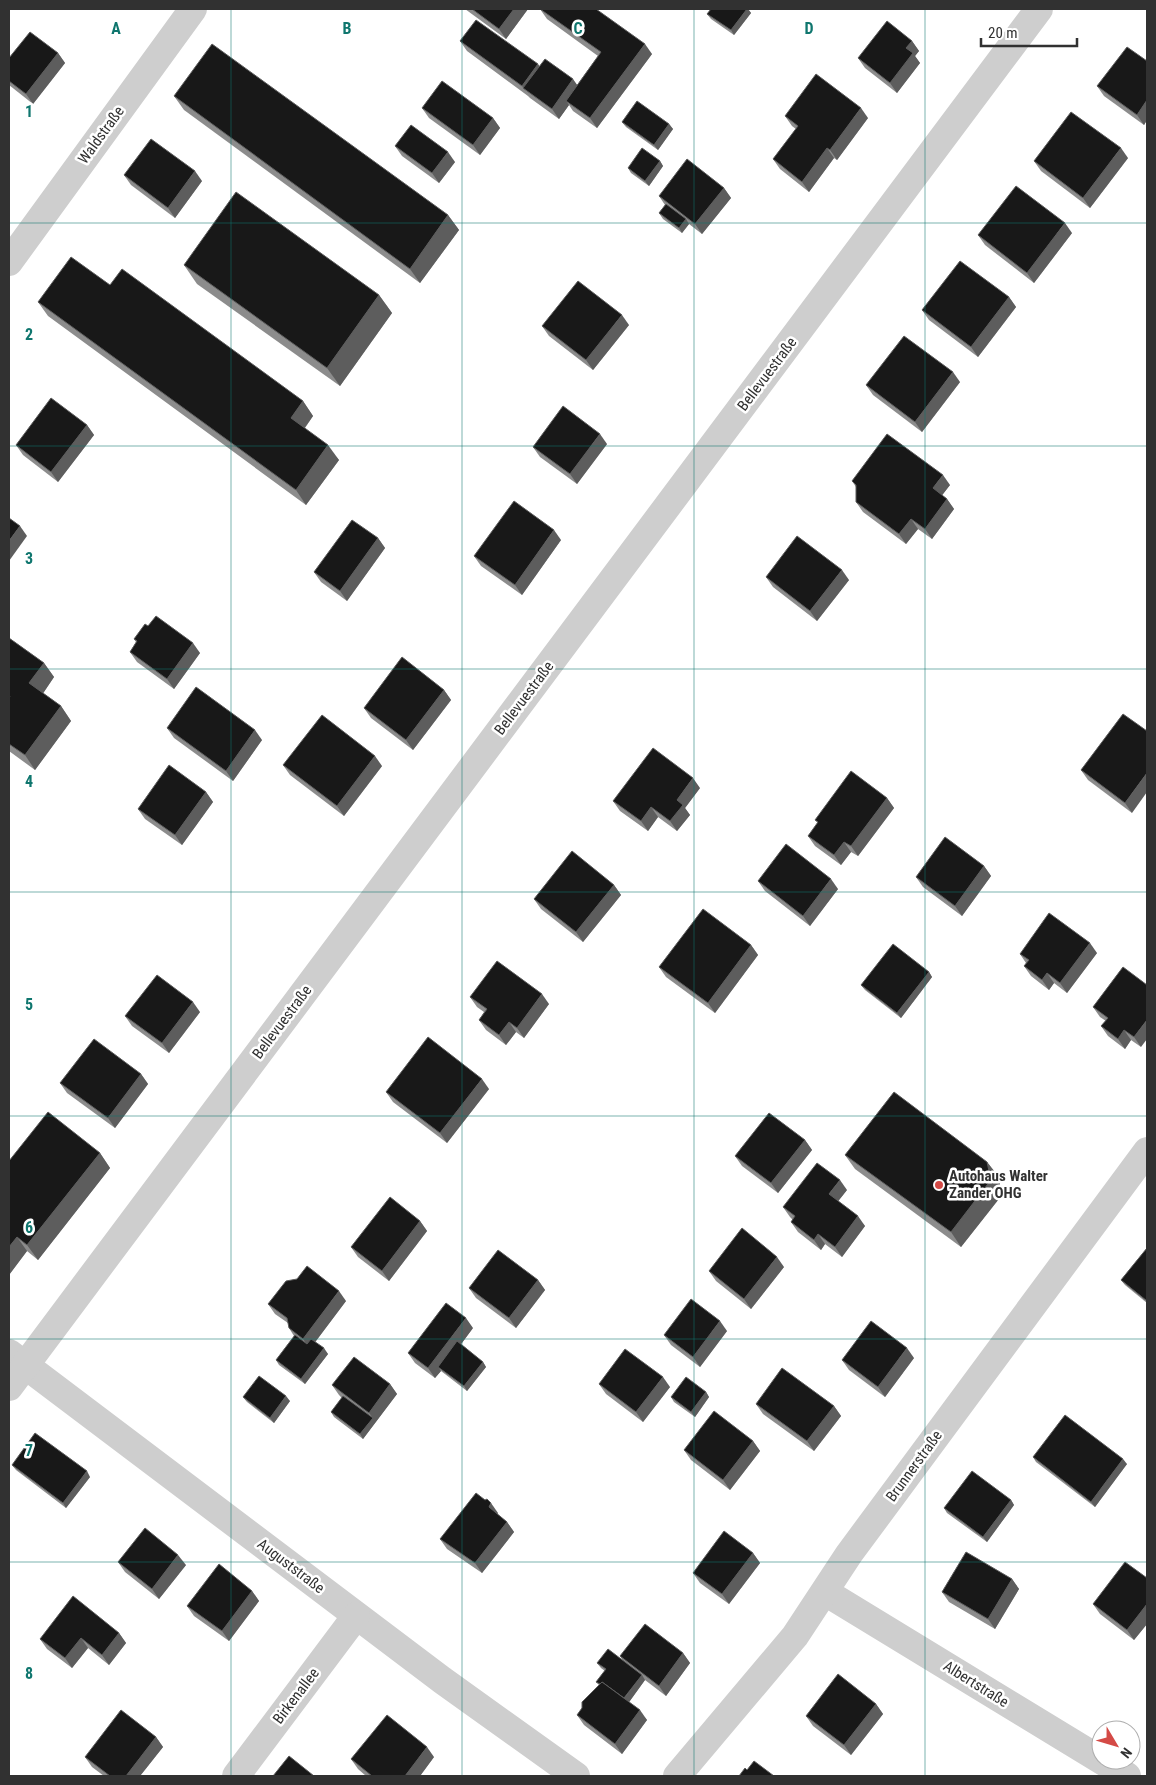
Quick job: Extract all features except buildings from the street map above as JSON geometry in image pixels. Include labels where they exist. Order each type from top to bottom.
[{"type":"street","name":"Waldstraße","points":[[9,262],[193,9]]},
{"type":"street","name":"Bellevuestraße","points":[[9,1387],[17,1359],[1040,9]]},
{"type":"street","name":"Brunnerstraße","points":[[678,1776],[796,1636],[860,1539],[1147,1152]]},
{"type":"street","name":"Auguststraße","points":[[17,1359],[356,1616],[576,1776]]},
{"type":"street","name":"Albertstraße","points":[[825,1592],[1127,1776]]},
{"type":"street","name":"Birkenallee","points":[[236,1776],[356,1616]]},
{"type":"place","name":"Autohaus Walter Zander OHG","points":[[939,1185]]}]
